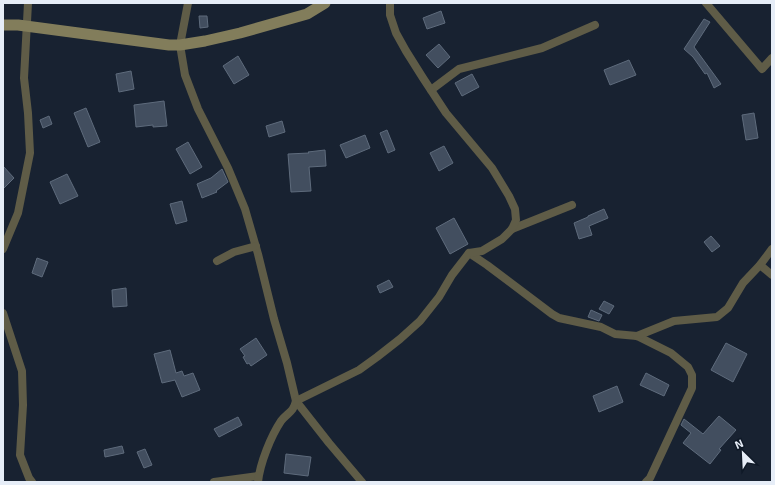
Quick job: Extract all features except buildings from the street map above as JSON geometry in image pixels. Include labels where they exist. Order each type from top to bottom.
[{"type":"street","points":[[3,248],[18,213],[30,153],[24,78],[28,3]]},
{"type":"street","points":[[188,3],[180,45],[185,75],[198,109],[228,168],[245,209],[296,401],[362,482]]},
{"type":"street","points":[[3,25],[180,45],[240,33],[307,14],[325,3]]},
{"type":"street","points":[[214,482],[258,479],[273,433],[283,418],[294,409],[296,401],[359,370],[377,358],[420,321],[439,297],[469,253],[482,251],[502,239],[512,229],[516,220],[515,209],[509,196],[492,168],[446,113],[406,51],[396,33],[390,15],[390,3]]},
{"type":"street","points":[[706,3],[762,69],[772,58]]},
{"type":"street","points":[[431,90],[459,69],[542,48],[595,25]]},
{"type":"street","points":[[512,229],[572,205]]},
{"type":"street","points":[[217,260],[234,252],[256,246]]},
{"type":"street","points":[[638,336],[674,321],[717,317],[728,308],[743,283],[760,265],[772,249]]},
{"type":"street","points":[[469,253],[559,318],[601,327],[614,334],[638,336],[671,353],[688,367],[692,375],[692,388],[650,478],[646,482]]},
{"type":"street","points":[[760,265],[772,275]]},
{"type":"street","points":[[3,313],[22,371],[23,404],[20,455],[32,482]]}]
